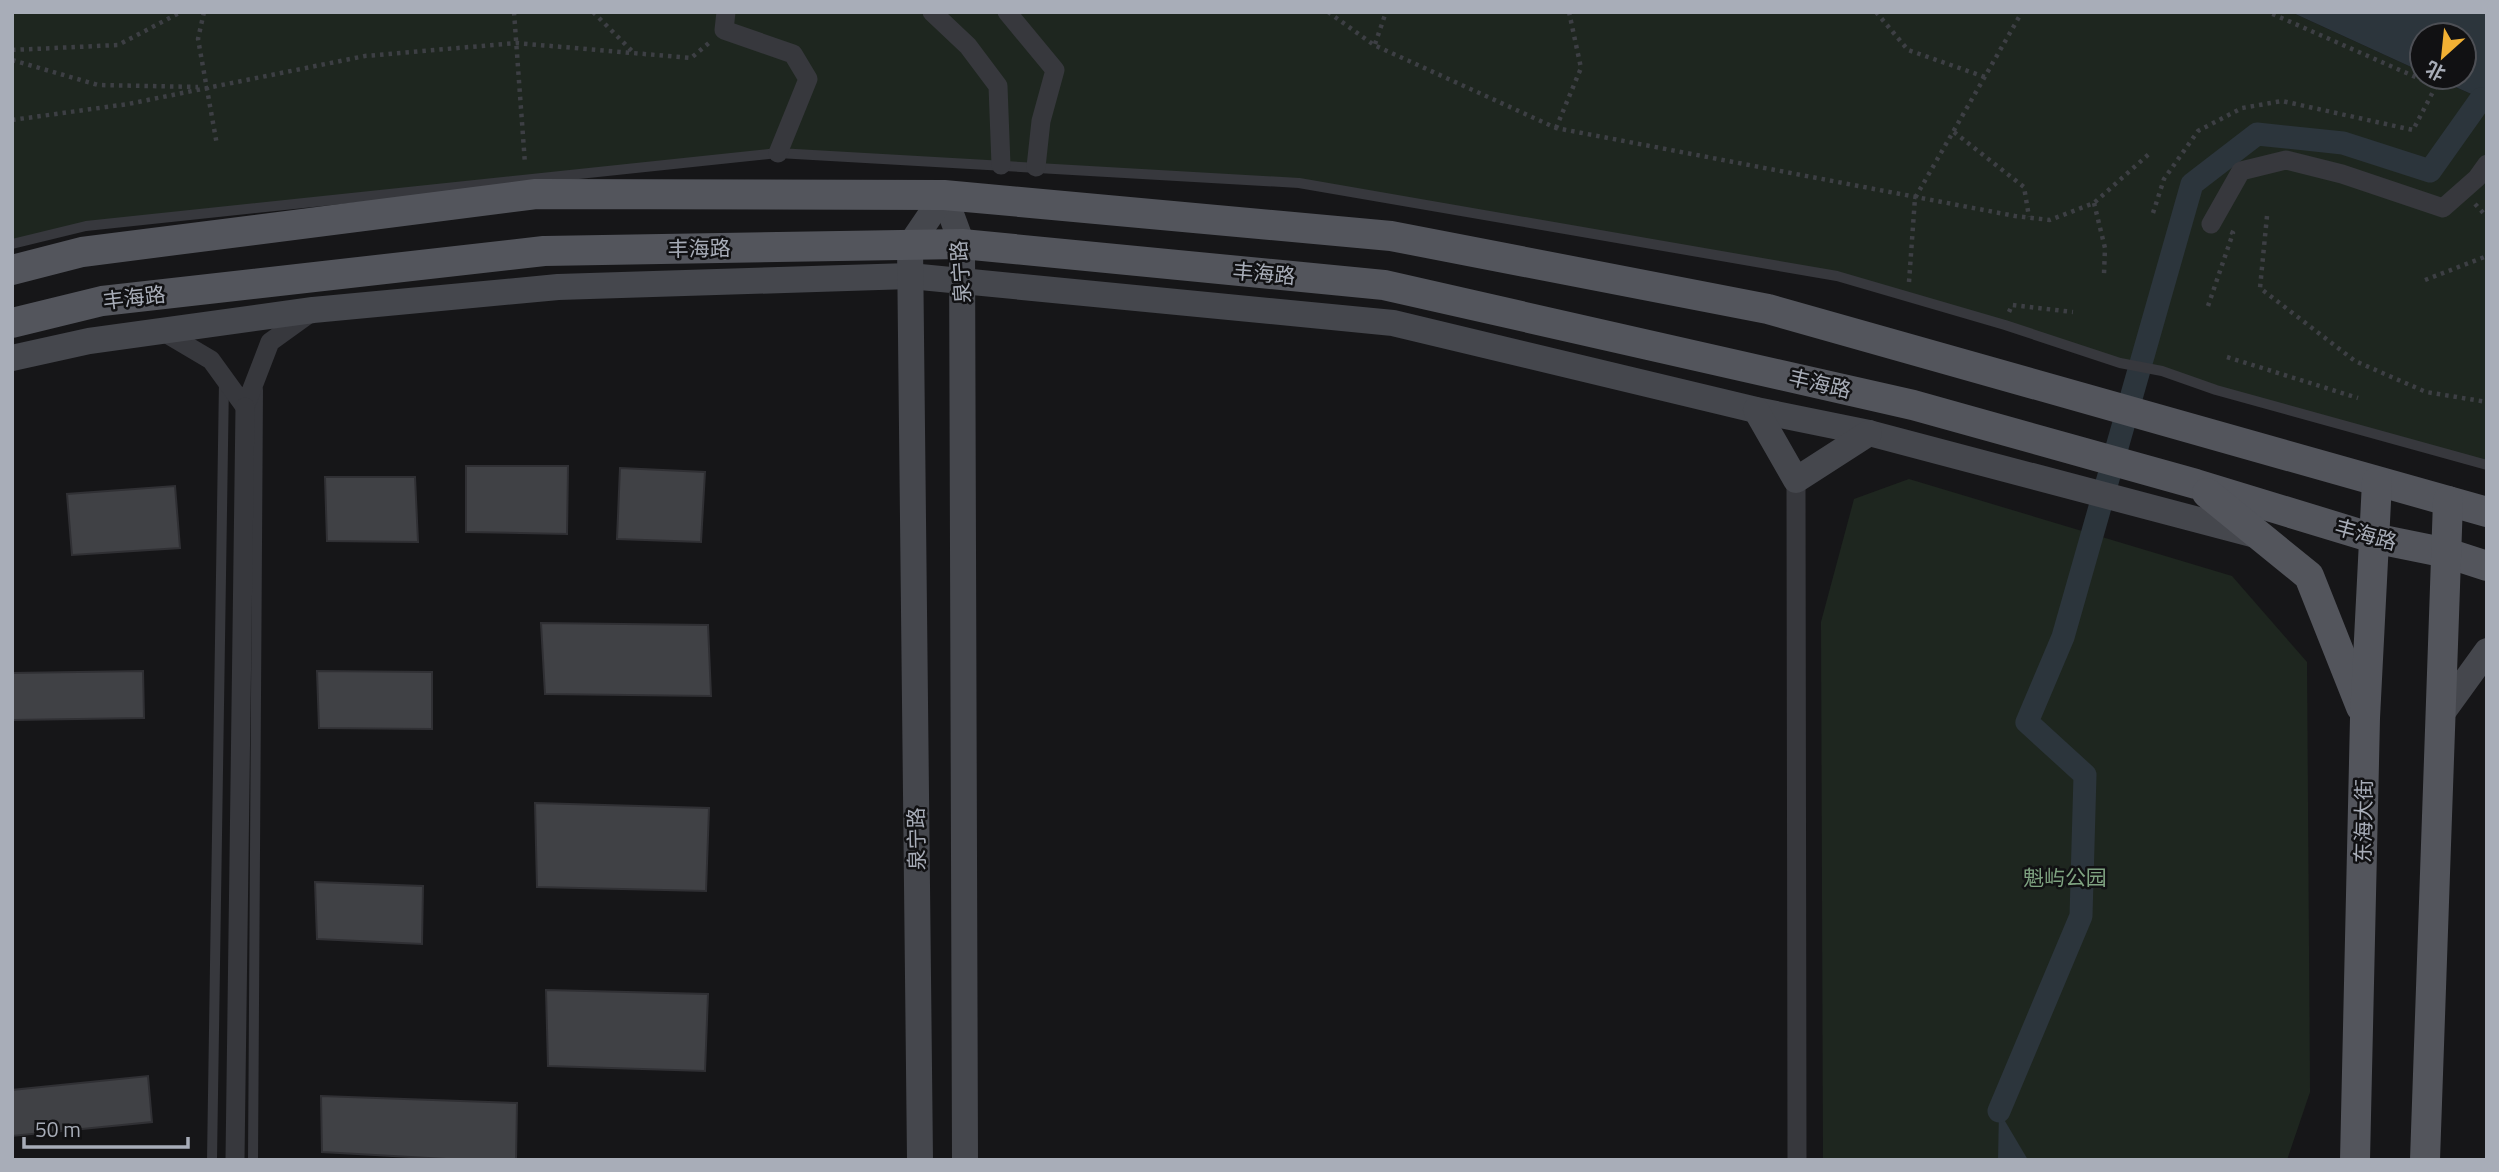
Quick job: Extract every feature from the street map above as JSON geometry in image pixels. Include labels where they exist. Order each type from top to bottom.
[{"type":"main road","points":[[12,270],[82,252],[536,194],[944,195],[1391,236],[1768,309],[2487,512]]},
{"type":"main road","name":"丰海路","points":[[12,323],[102,300],[544,251],[962,244],[1384,285],[1913,404],[2196,484],[2373,538],[2447,553],[2487,566]]},
{"type":"main road","name":"东海大街","points":[[2355,1160],[2365,718],[2377,482]]},
{"type":"main road","points":[[2196,484],[2309,576],[2365,718]]},
{"type":"main road","points":[[2425,1160],[2448,501]]},
{"type":"street","points":[[932,12],[968,46],[998,86],[1001,165]]},
{"type":"street","points":[[1007,12],[1055,70],[1041,121],[1036,167]]},
{"type":"street","points":[[725,21],[793,54],[808,79],[778,152]]},
{"type":"street","points":[[2211,224],[2241,171],[2286,160],[2342,174],[2444,208],[2477,178],[2487,164]]},
{"type":"street","name":"泉宁路","points":[[944,195],[962,244],[965,1160]]},
{"type":"street","name":"泉宁路","points":[[920,1160],[910,245],[944,195]]},
{"type":"street","points":[[12,358],[89,341],[313,310],[558,287],[910,276],[1393,324],[1756,410],[1869,433],[2260,536]]},
{"type":"street","points":[[235,1160],[245,407],[270,342],[313,310]]},
{"type":"street","points":[[162,331],[211,360],[245,407]]},
{"type":"street","points":[[1756,410],[1796,480],[1797,1160]]},
{"type":"street","points":[[1796,480],[1869,433]]},
{"type":"street","points":[[2440,716],[2487,651]]},
{"type":"lane","points":[[12,244],[86,226],[778,152],[1299,183],[1837,276],[2005,325],[2120,363],[2162,372],[2216,390],[2487,465]]},
{"type":"lane","points":[[253,1160],[258,376]]},
{"type":"lane","points":[[212,1160],[224,377]]},
{"type":"path","points":[[12,50],[118,45],[181,12]]},
{"type":"path","points":[[204,12],[198,39],[217,145]]},
{"type":"path","points":[[514,12],[526,179]]},
{"type":"path","points":[[593,12],[635,53]]},
{"type":"path","points":[[1328,12],[1374,45],[1556,128],[1915,198],[2050,219],[2094,203],[2150,153]]},
{"type":"path","points":[[1374,45],[1386,12]]},
{"type":"path","points":[[1556,128],[1581,68],[1569,12]]},
{"type":"path","points":[[1876,12],[1909,50],[1985,77]]},
{"type":"path","points":[[1908,297],[1915,198],[2022,12]]},
{"type":"path","points":[[2153,213],[2164,179],[2198,131],[2242,108],[2282,102],[2413,130],[2436,86],[2268,12]]},
{"type":"path","points":[[12,120],[128,104],[365,56],[516,43],[691,58],[725,21]]},
{"type":"path","points":[[12,60],[98,85],[206,87]]},
{"type":"path","points":[[1954,132],[2024,187],[2029,217]]},
{"type":"path","points":[[2094,203],[2105,248],[2104,274]]},
{"type":"path","points":[[2267,216],[2260,288],[2355,361],[2426,392],[2487,402]]},
{"type":"path","points":[[2208,306],[2233,233],[2211,224]]},
{"type":"path","points":[[2425,280],[2487,256]]},
{"type":"path","points":[[2005,325],[2012,305],[2073,312]]},
{"type":"path","points":[[2227,357],[2358,398]]},
{"type":"green space","points":[[12,12],[2291,12],[2408,66],[2408,91],[2464,91],[2487,101],[2487,465],[1837,276],[1299,183],[778,153],[86,226],[12,244]]},
{"type":"green space","name":"魁屿公园","points":[[1909,479],[2232,576],[2307,662],[2310,1092],[2287,1160],[1823,1160],[1821,622],[1854,499]]},
{"type":"shaded area","points":[[2291,12],[2487,12],[2487,101],[2464,91],[2478,91],[2478,21],[2408,21],[2408,66]]},
{"type":"shaded area","points":[[1999,1111],[2028,1160],[1998,1160]]},
{"type":"building","points":[[466,466],[568,466],[567,534],[466,532]]},
{"type":"building","points":[[620,468],[705,472],[701,542],[617,539]]},
{"type":"building","points":[[325,477],[415,477],[418,542],[327,541]]},
{"type":"building","points":[[175,486],[180,548],[72,555],[67,494]]},
{"type":"building","points":[[541,623],[708,625],[711,696],[545,694]]},
{"type":"building","points":[[143,671],[144,718],[12,720],[12,673]]},
{"type":"building","points":[[317,671],[432,672],[432,729],[319,728]]},
{"type":"building","points":[[535,803],[709,808],[706,891],[537,887]]},
{"type":"building","points":[[315,882],[423,886],[422,944],[317,939]]},
{"type":"building","points":[[546,990],[708,994],[705,1071],[548,1066]]},
{"type":"building","points":[[148,1076],[152,1122],[12,1136],[12,1090]]},
{"type":"building","points":[[321,1096],[517,1103],[516,1160],[464,1160],[322,1152]]},
{"type":"waterway","points":[[1999,1111],[2081,916],[2085,775],[2027,722],[2063,637],[2192,184],[2257,134],[2343,143],[2430,171],[2481,99]]}]
